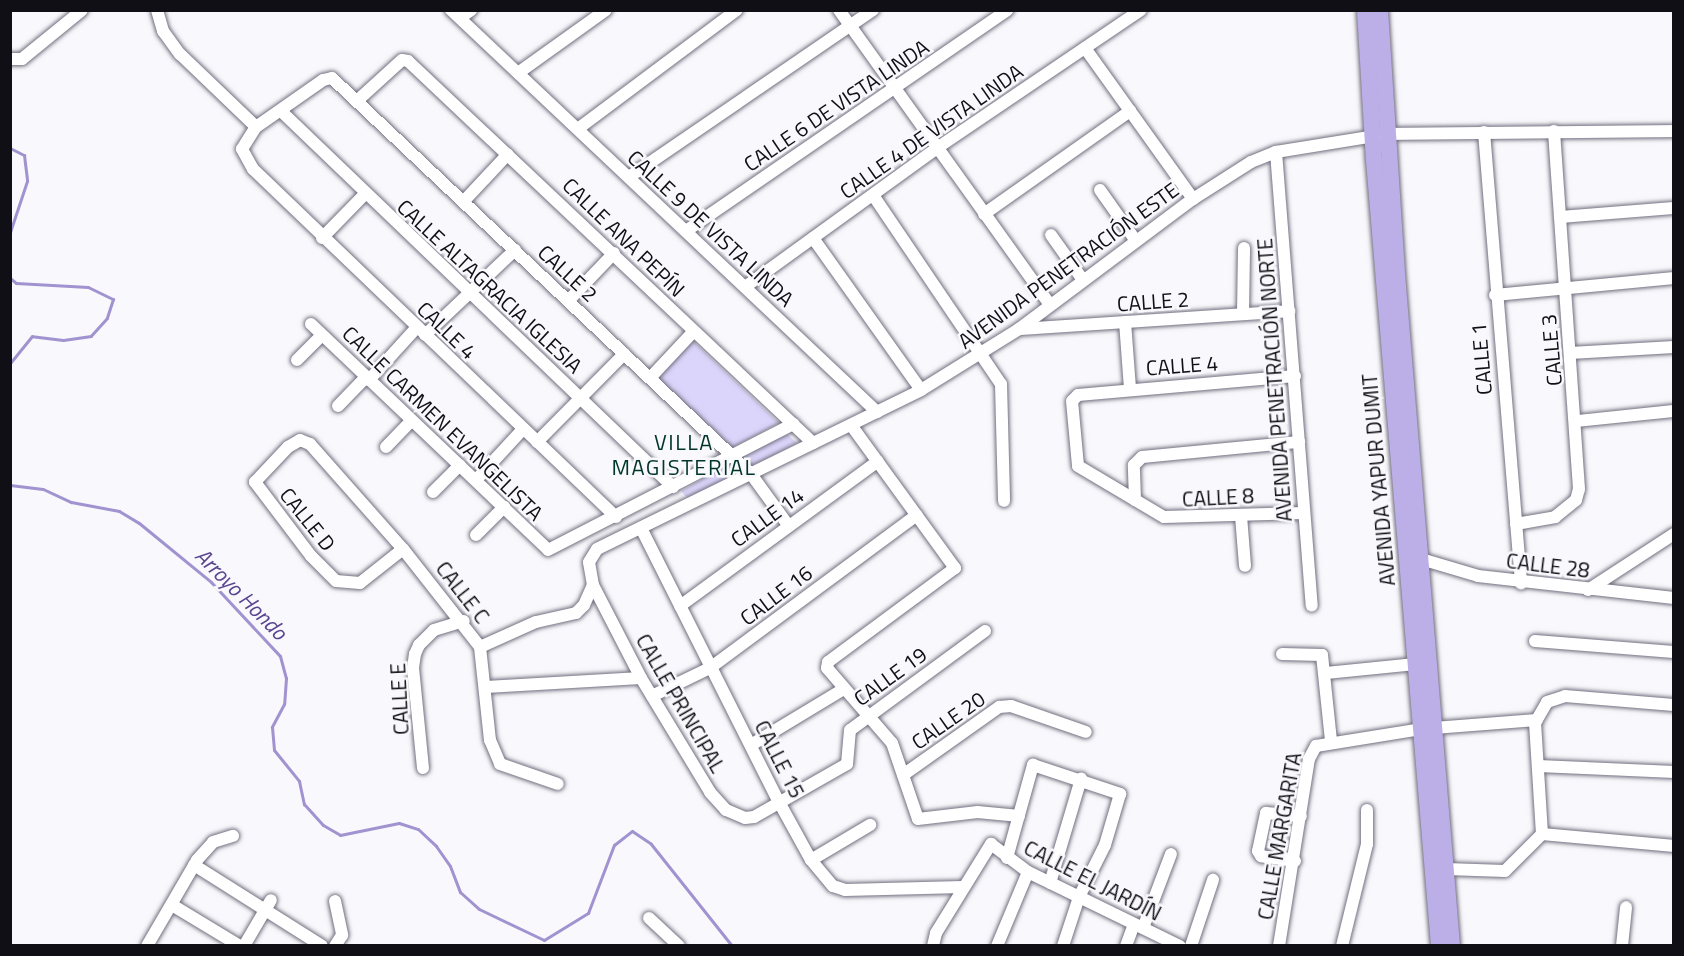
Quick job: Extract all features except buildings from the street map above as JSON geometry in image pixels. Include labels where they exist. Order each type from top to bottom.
[{"type":"main road","name":"AVENIDA YAPUR DUMIT","points":[[1365,10],[1380,134],[1421,559],[1438,945]]},
{"type":"main road","name":"AVENIDA YAPUR DUMIT","points":[[1380,10],[1380,134],[1416,664],[1428,728],[1446,869],[1452,945]]},
{"type":"street","points":[[10,59],[22,60],[82,10]]},
{"type":"street","points":[[157,10],[162,31],[180,54],[256,127],[282,112]]},
{"type":"street","points":[[456,14],[471,10]]},
{"type":"street","points":[[518,73],[606,10]]},
{"type":"street","points":[[579,128],[737,10]]},
{"type":"street","points":[[839,10],[1050,305]]},
{"type":"street","points":[[628,177],[873,10]]},
{"type":"street","name":"CALLE 6 DE VISTA LINDA","points":[[686,231],[1007,10]]},
{"type":"street","name":"CALLE 4 DE VISTA LINDA","points":[[745,286],[937,148],[1141,10]]},
{"type":"street","name":"CALLE 9 DE VISTA LINDA","points":[[456,14],[877,412]]},
{"type":"street","points":[[1085,48],[1193,199]]},
{"type":"street","name":"CALLE ANA PEPÍN","points":[[358,100],[402,60],[408,61],[813,443]]},
{"type":"street","name":"CALLE 2","points":[[282,112],[328,77],[358,100],[751,474],[788,525]]},
{"type":"street","points":[[984,214],[1130,111]]},
{"type":"street","name":"CALLE ALTAGRACIA IGLESIA","points":[[282,112],[365,195],[673,487]]},
{"type":"street","name":"CALLE 4","points":[[256,127],[242,149],[253,169],[322,238],[616,518]]},
{"type":"street","name":"CALLE 3","points":[[1516,524],[1555,517],[1576,500],[1579,489],[1577,421],[1554,131]]},
{"type":"street","name":"AVENIDA PENETRACIÓN ESTE","points":[[591,558],[597,549],[921,390],[1019,329],[1193,199],[1251,162],[1276,152],[1380,134],[1674,131]]},
{"type":"street","name":"CALLE 1","points":[[1484,132],[1495,295],[1521,583]]},
{"type":"street","name":"AVENIDA PENETRACIÓN NORTE","points":[[1276,152],[1312,606]]},
{"type":"street","points":[[464,201],[508,154]]},
{"type":"street","points":[[1100,190],[1136,241]]},
{"type":"street","points":[[322,238],[365,195]]},
{"type":"street","points":[[873,195],[982,353],[1003,389],[1004,501]]},
{"type":"street","points":[[1560,217],[1674,208]]},
{"type":"street","points":[[1051,235],[1083,280]]},
{"type":"street","points":[[813,238],[921,390]]},
{"type":"street","points":[[1243,314],[1244,248]]},
{"type":"street","points":[[338,406],[421,331],[470,293],[515,250]]},
{"type":"street","points":[[569,300],[614,253]]},
{"type":"street","points":[[1495,295],[1565,286],[1674,278]]},
{"type":"street","name":"CALLE 2","points":[[1019,329],[1289,311]]},
{"type":"street","points":[[1125,322],[1130,389]]},
{"type":"street","name":"CALLE CARMEN EVANGELISTA","points":[[311,324],[548,550],[616,518]]},
{"type":"street","points":[[650,378],[694,332]]},
{"type":"street","points":[[297,360],[322,335]]},
{"type":"street","points":[[1570,353],[1674,347]]},
{"type":"street","points":[[537,442],[624,354]]},
{"type":"street","name":"CALLE 4","points":[[1078,466],[1074,397],[1130,389],[1295,376]]},
{"type":"street","points":[[1577,421],[1674,411]]},
{"type":"street","points":[[386,447],[412,420]]},
{"type":"street","points":[[616,518],[793,424]]},
{"type":"street","points":[[850,425],[955,568],[826,665],[866,716],[892,743],[918,819],[978,812],[1019,816]]},
{"type":"street","points":[[476,480],[523,429]]},
{"type":"street","name":"CALLE D","points":[[317,452],[300,440],[288,447],[255,482],[311,556],[336,580],[349,585],[360,583],[404,549]]},
{"type":"street","points":[[1135,500],[1137,460],[1299,442]]},
{"type":"street","name":"CALLE C","points":[[317,452],[404,549],[464,621],[480,647],[490,740],[500,764],[558,784]]},
{"type":"street","name":"CALLE 14","points":[[680,606],[878,461]]},
{"type":"street","points":[[433,492],[460,465]]},
{"type":"street","name":"CALLE 8","points":[[1078,466],[1168,519],[1303,513]]},
{"type":"street","points":[[476,535],[504,507]]},
{"type":"street","name":"CALLE 16","points":[[652,696],[710,668],[917,515]]},
{"type":"street","points":[[1241,516],[1245,566]]},
{"type":"street","name":"CALLE 15","points":[[641,528],[779,802],[811,860],[833,886],[845,890],[963,887]]},
{"type":"street","points":[[1588,590],[1674,534]]},
{"type":"street","name":"CALLE PRINCIPAL","points":[[591,558],[593,585],[641,678],[710,792],[726,810],[745,818],[779,802]]},
{"type":"street","name":"CALLE 28","points":[[1421,559],[1478,576],[1521,583],[1674,598]]},
{"type":"street","points":[[480,647],[536,622],[576,613],[584,605],[593,585]]},
{"type":"street","name":"CALLE E","points":[[423,768],[413,668],[415,654],[434,630],[464,621]]},
{"type":"street","name":"CALLE 19","points":[[779,802],[847,764],[850,730],[866,716],[986,631]]},
{"type":"street","points":[[1535,641],[1674,652]]},
{"type":"street","points":[[1282,654],[1319,652],[1326,673],[1331,741]]},
{"type":"street","points":[[1326,673],[1416,664]]},
{"type":"street","points":[[486,687],[641,678]]},
{"type":"street","points":[[751,745],[844,689]]},
{"type":"street","points":[[1446,869],[1505,871],[1542,834],[1537,720],[1547,702],[1565,696],[1674,705]]},
{"type":"street","name":"CALLE 20","points":[[903,775],[999,707],[1011,706],[1086,732]]},
{"type":"street","name":"CALLE MARGARITA","points":[[1279,945],[1295,861],[1311,751],[1331,741],[1428,728],[1537,720]]},
{"type":"street","points":[[1007,858],[1033,765],[1081,779],[1120,794],[1105,845],[1079,897],[1063,945]]},
{"type":"street","points":[[1539,766],[1674,772]]},
{"type":"street","points":[[1050,883],[1081,779]]},
{"type":"street","points":[[1342,945],[1367,844],[1367,810]]},
{"type":"street","points":[[1295,861],[1261,855],[1258,851],[1266,813],[1301,816]]},
{"type":"street","points":[[811,860],[870,825]]},
{"type":"street","points":[[1542,834],[1674,846]]},
{"type":"street","points":[[147,945],[194,865],[213,842],[233,836]]},
{"type":"street","name":"CALLE EL JARDÍN","points":[[963,887],[991,844],[1028,872],[1180,945]]},
{"type":"street","points":[[1126,945],[1139,926],[1172,854]]},
{"type":"street","points":[[194,865],[264,911],[322,945]]},
{"type":"street","points":[[997,945],[1028,872]]},
{"type":"street","points":[[1191,945],[1213,880]]},
{"type":"street","points":[[933,945],[936,933],[963,887]]},
{"type":"street","points":[[172,905],[242,945],[271,900]]},
{"type":"street","points":[[335,901],[342,935],[335,945]]},
{"type":"street","points":[[1622,945],[1626,907]]},
{"type":"street","points":[[649,918],[678,945]]},
{"type":"shaded area","points":[[693,341],[779,423],[732,448],[657,377]]},
{"type":"shaded area","points":[[786,433],[797,443],[753,467],[743,458]]},
{"type":"shaded area","points":[[730,464],[736,474],[688,499],[681,491]]},
{"type":"waterway","name":"Arroyo Hondo","points":[[10,148],[24,155],[27,181],[10,232]]},
{"type":"waterway","name":"Arroyo Hondo","points":[[10,278],[16,283],[88,287],[113,299],[107,318],[91,336],[63,340],[32,336],[10,363]]},
{"type":"waterway","name":"Arroyo Hondo","points":[[10,485],[43,489],[71,502],[119,511],[139,523],[211,582],[280,656],[286,678],[284,704],[272,727],[274,750],[299,781],[304,804],[323,825],[340,835],[399,823],[418,829],[436,846],[450,866],[460,892],[479,909],[544,940],[588,913],[614,845],[632,831],[651,844],[732,946]]},
{"type":"district","name":"VILLA MAGISTERIAL","points":[[684,455]]}]
